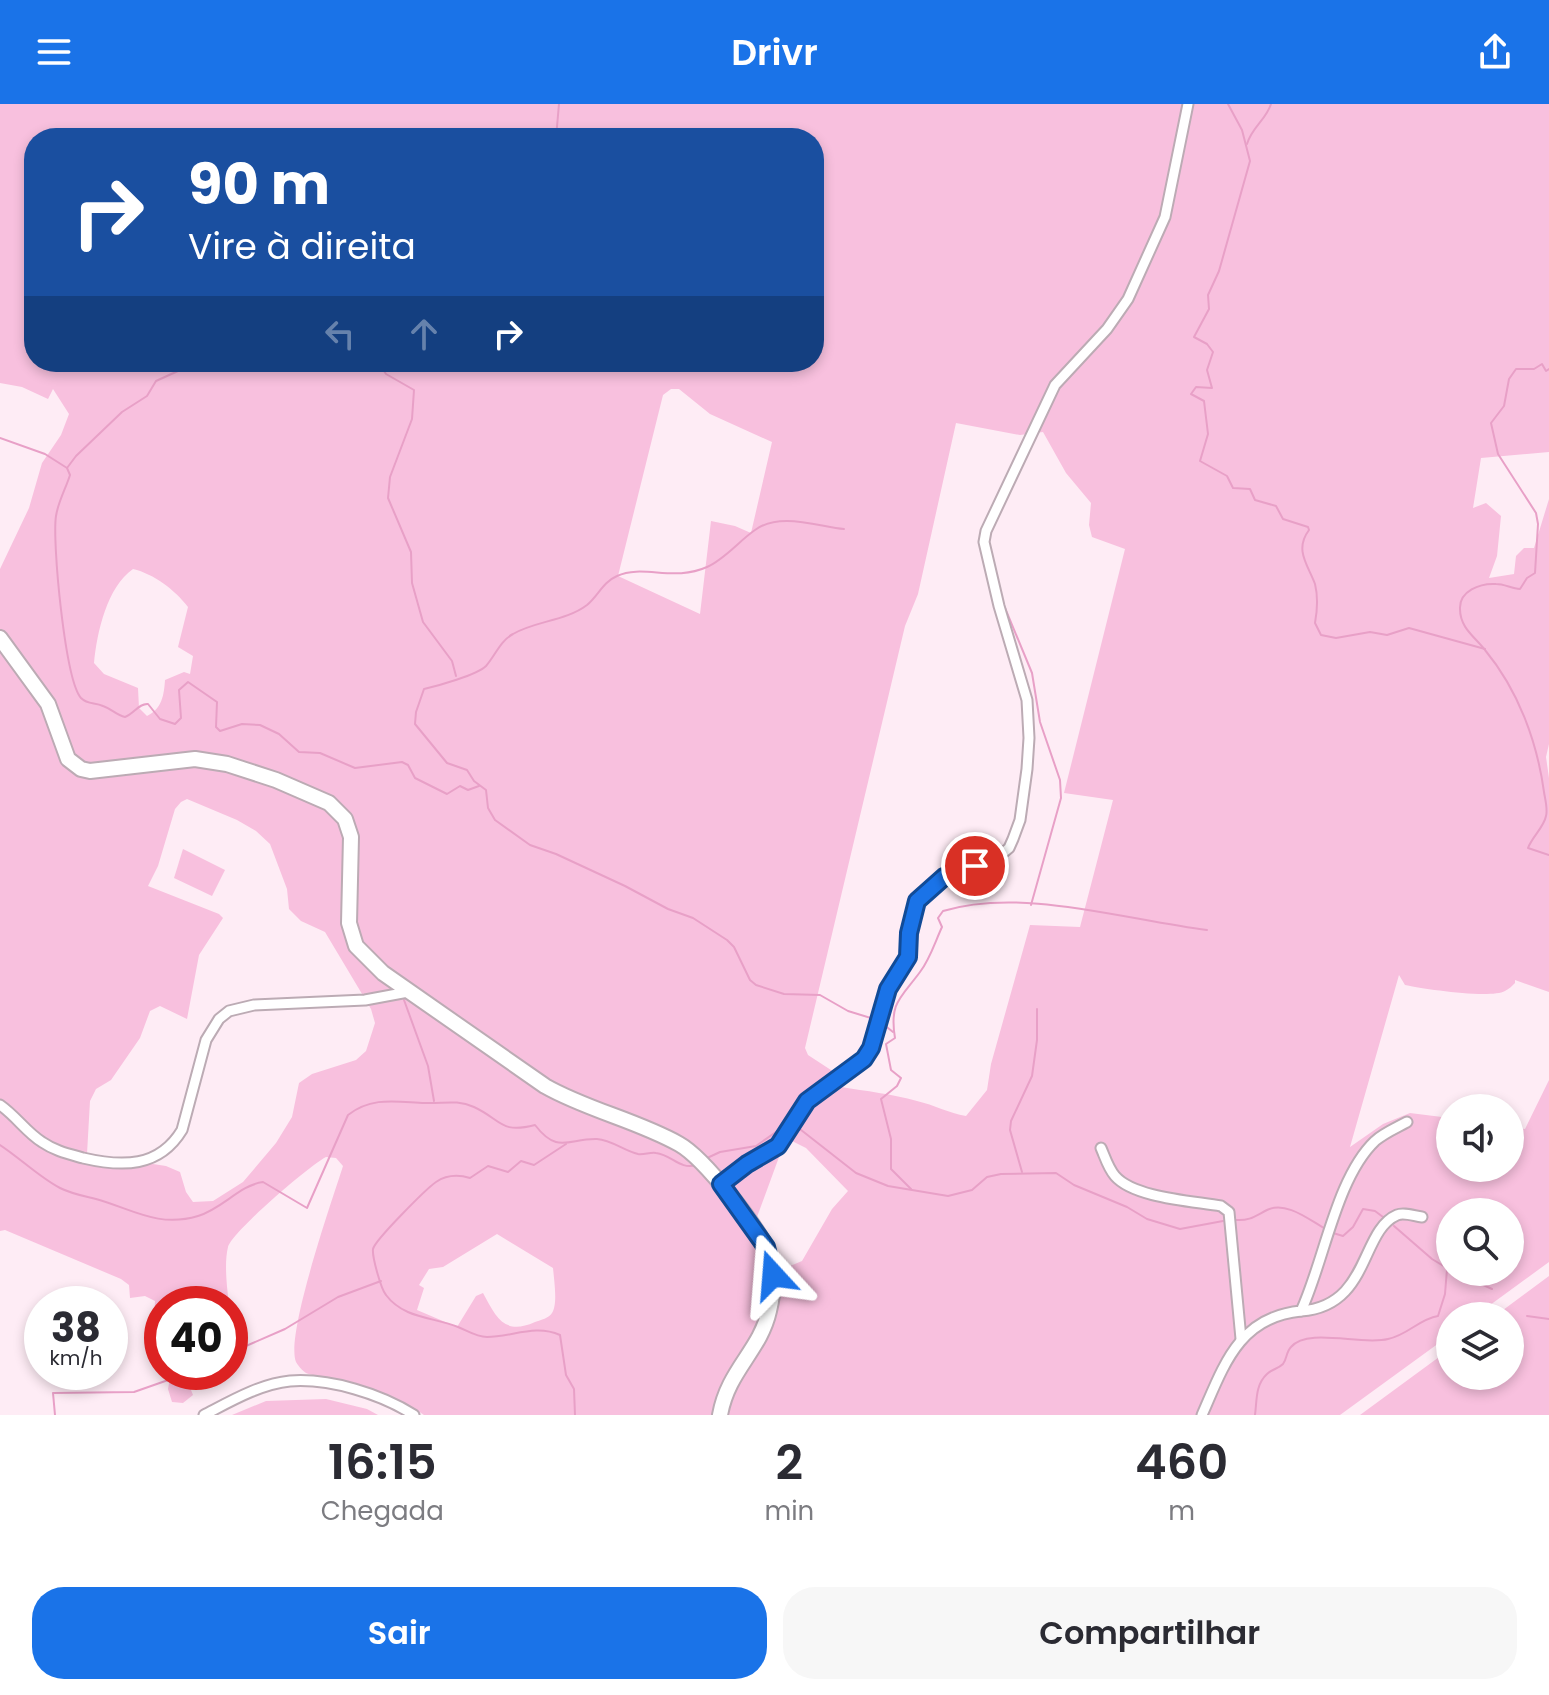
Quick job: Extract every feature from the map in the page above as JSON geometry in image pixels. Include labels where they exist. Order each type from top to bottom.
[{"type":"street","points":[[721,1184],[778,1146],[807,1101],[859,1064],[869,1053],[884,1000],[908,957],[911,920],[921,894],[944,877],[998,857],[1009,848],[1013,839],[1020,820],[1027,769],[1027,700],[999,606],[984,542],[986,531],[1055,385],[1107,329],[1128,299],[1165,217],[1188,104]]},
{"type":"street","points":[[0,638],[48,704],[68,759],[81,769],[90,771],[195,759],[227,764],[306,791],[341,812],[350,828],[351,837],[351,936],[356,946],[374,964],[408,992],[545,1086],[568,1099],[679,1144],[699,1160],[721,1184],[766,1247],[773,1275],[765,1326],[733,1376],[720,1415]]},
{"type":"street","points":[[0,1105],[28,1132],[60,1152],[98,1161],[136,1164],[165,1150],[182,1130],[206,1040],[219,1019],[229,1011],[243,1006],[365,1000],[408,992]]},
{"type":"street","points":[[1301,1311],[1344,1192],[1355,1170],[1373,1143],[1407,1122]]},
{"type":"street","points":[[1101,1148],[1111,1172],[1124,1184],[1147,1193],[1221,1206],[1229,1212],[1241,1339]]},
{"type":"street","points":[[1202,1415],[1228,1356],[1241,1339],[1274,1315],[1313,1310],[1323,1305],[1355,1280],[1371,1248],[1392,1218],[1403,1214],[1422,1217]]},
{"type":"street","points":[[204,1415],[241,1396],[289,1381],[363,1391],[414,1415]]},
{"type":"shaded area","points":[[0,104],[1549,104],[1549,452],[1481,458],[1473,508],[1486,503],[1501,516],[1497,556],[1489,578],[1514,574],[1516,556],[1524,548],[1534,548],[1549,499],[1549,744],[1546,757],[1549,778],[1549,992],[1515,980],[1505,991],[1497,993],[1441,991],[1405,985],[1399,975],[1350,1147],[1383,1124],[1410,1113],[1436,1116],[1436,1182],[1524,1182],[1524,1129],[1549,1080],[1549,1262],[1524,1280],[1524,1198],[1436,1198],[1436,1286],[1516,1286],[1494,1302],[1436,1302],[1436,1345],[1340,1415],[424,1415],[397,1400],[307,1373],[296,1362],[294,1347],[303,1297],[343,1166],[336,1158],[326,1157],[304,1173],[243,1227],[228,1247],[227,1286],[144,1286],[144,1296],[130,1298],[129,1285],[121,1279],[5,1230],[0,1231],[0,569],[29,508],[42,463],[61,435],[69,414],[53,389],[48,399],[22,387],[0,383]],"holes":[[[671,389],[679,389],[710,414],[772,442],[751,533],[711,521],[700,614],[618,576],[663,395]],[[956,423],[1020,435],[1043,432],[1066,473],[1091,503],[1089,525],[1092,537],[1125,549],[1064,793],[1113,800],[1080,927],[1030,925],[991,1064],[987,1090],[966,1116],[908,1099],[841,1087],[834,1080],[834,1072],[808,1055],[805,1048],[905,626],[918,594]],[[133,569],[164,584],[188,607],[178,647],[193,656],[190,674],[184,672],[165,680],[159,705],[147,716],[139,708],[138,688],[104,674],[94,663],[101,624],[110,598]],[[187,799],[237,820],[270,844],[287,889],[289,909],[301,921],[325,932],[371,1009],[375,1023],[366,1051],[356,1060],[312,1074],[299,1083],[292,1117],[276,1143],[243,1182],[213,1201],[193,1202],[186,1192],[180,1172],[166,1166],[87,1154],[90,1101],[96,1089],[111,1080],[140,1038],[150,1011],[160,1006],[187,1019],[199,955],[223,918],[148,886],[158,866],[175,809]],[[786,1138],[806,1148],[848,1191],[832,1209],[802,1261],[790,1266],[781,1262],[757,1217]],[[497,1234],[553,1268],[555,1304],[551,1315],[524,1326],[508,1325],[497,1316],[483,1293],[476,1296],[457,1327],[417,1310],[424,1288],[419,1285],[429,1269],[443,1267]]]},
{"type":"shaded area","points":[[183,849],[225,870],[212,896],[174,878]]},
{"type":"shaded area","points":[[1549,1276],[1549,1415],[1360,1415],[1436,1359],[1436,1390],[1524,1390],[1524,1302],[1514,1302]]},
{"type":"shaded area","points":[[168,1390],[191,1390],[193,1395],[183,1403],[172,1402]]},
{"type":"shaded area","points":[[326,1399],[367,1409],[378,1415],[232,1415],[266,1401]]},
{"type":"waterway","points":[[557,128],[559,104]]},
{"type":"waterway","points":[[1228,104],[1242,130],[1250,161],[1219,271],[1208,295],[1209,309],[1194,337],[1207,344],[1213,352],[1207,370],[1212,388],[1196,387],[1191,394],[1204,401],[1208,434],[1200,461],[1227,476],[1233,488],[1250,489],[1255,500],[1276,506],[1283,519],[1308,527],[1302,551],[1315,584],[1315,623],[1321,635],[1336,638],[1370,632],[1387,635],[1409,628],[1485,649]]},
{"type":"waterway","points":[[1247,144],[1271,104]]},
{"type":"waterway","points":[[1549,369],[1546,371],[1542,364],[1534,369],[1516,369],[1509,379],[1504,406],[1491,423],[1498,454],[1536,513],[1535,573],[1527,578],[1520,589],[1496,584],[1472,589],[1463,597],[1460,609],[1465,627],[1507,682],[1531,735],[1547,810],[1543,824],[1528,848],[1549,855]]},
{"type":"waterway","points":[[176,372],[156,381],[147,396],[122,412],[67,468],[70,475],[56,516],[56,552],[65,639],[75,686],[81,698],[125,717],[148,704],[160,719],[175,724],[181,718],[179,690],[188,682],[217,702],[216,727],[220,731],[242,724],[260,725],[279,734],[299,752],[320,753],[355,768],[402,762],[408,765],[415,778],[447,794],[460,786],[468,790],[479,786]]},
{"type":"waterway","points":[[385,372],[414,390],[412,419],[390,477],[388,498],[411,552],[412,583],[423,622],[452,661],[456,676]]},
{"type":"waterway","points":[[0,438],[45,454],[67,468]]},
{"type":"waterway","points":[[844,529],[775,522],[755,530],[707,567],[683,573],[637,572],[617,576],[579,610],[508,637],[481,669],[424,689],[415,724],[447,763],[467,770],[474,781],[486,790],[488,808],[495,820],[530,845],[556,854],[668,909],[693,918],[734,947],[750,980],[756,985],[784,994],[820,995],[848,1011],[874,1019]]},
{"type":"waterway","points":[[1005,608],[1032,673],[1040,722],[1060,780],[1061,798],[1031,905]]},
{"type":"waterway","points":[[911,1189],[891,1169],[891,1139],[881,1099],[897,1086],[901,1078],[891,1070],[886,1044],[895,1038],[895,1008],[930,956],[942,927],[938,918],[943,911],[1006,902],[1040,904],[1207,930]]},
{"type":"waterway","points":[[404,1000],[428,1066],[434,1101]]},
{"type":"waterway","points":[[1022,1172],[1010,1130],[1011,1121],[1032,1076],[1037,1009]]},
{"type":"waterway","points":[[883,1024],[893,1032]]},
{"type":"waterway","points":[[0,1145],[64,1190],[146,1216],[170,1220],[207,1213],[247,1188],[263,1182],[307,1208],[348,1115],[366,1105],[385,1102],[461,1103],[508,1127],[535,1125],[550,1140],[557,1142],[597,1139],[638,1154],[656,1153],[685,1166],[696,1165]]},
{"type":"waterway","points":[[705,1159],[720,1152],[756,1146],[786,1125]]},
{"type":"waterway","points":[[796,1126],[856,1173],[888,1186],[948,1196],[972,1190],[987,1177],[1001,1174],[1056,1173],[1074,1185],[1127,1207],[1147,1219],[1180,1229],[1223,1221]]},
{"type":"waterway","points":[[566,1144],[534,1165],[521,1161],[508,1172],[488,1166],[470,1178],[454,1176],[440,1179],[391,1226],[376,1244],[373,1253],[386,1295],[410,1313],[483,1337],[533,1331],[560,1335],[566,1375],[574,1389],[575,1415]]},
{"type":"waterway","points":[[1236,1220],[1282,1208],[1297,1212],[1324,1228]]},
{"type":"waterway","points":[[1333,1233],[1343,1236],[1353,1227],[1363,1209],[1375,1211],[1383,1217]]},
{"type":"waterway","points":[[1394,1226],[1436,1261]]},
{"type":"waterway","points":[[248,1345],[285,1329],[338,1297],[381,1281]]},
{"type":"waterway","points":[[1255,1415],[1260,1383],[1269,1372],[1283,1364],[1288,1351],[1299,1341],[1310,1338],[1377,1341],[1402,1334],[1438,1316],[1446,1286]]},
{"type":"waterway","points":[[1485,1286],[1492,1289]]},
{"type":"waterway","points":[[1527,1316],[1549,1319]]},
{"type":"waterway","points":[[55,1415],[53,1393],[134,1392],[144,1388]]},
{"type":"route","points":[[773,1275],[766,1247],[721,1184],[783,1142],[807,1101],[859,1064],[869,1053],[888,989],[908,957],[909,933],[917,901],[935,882],[975,866]]}]
